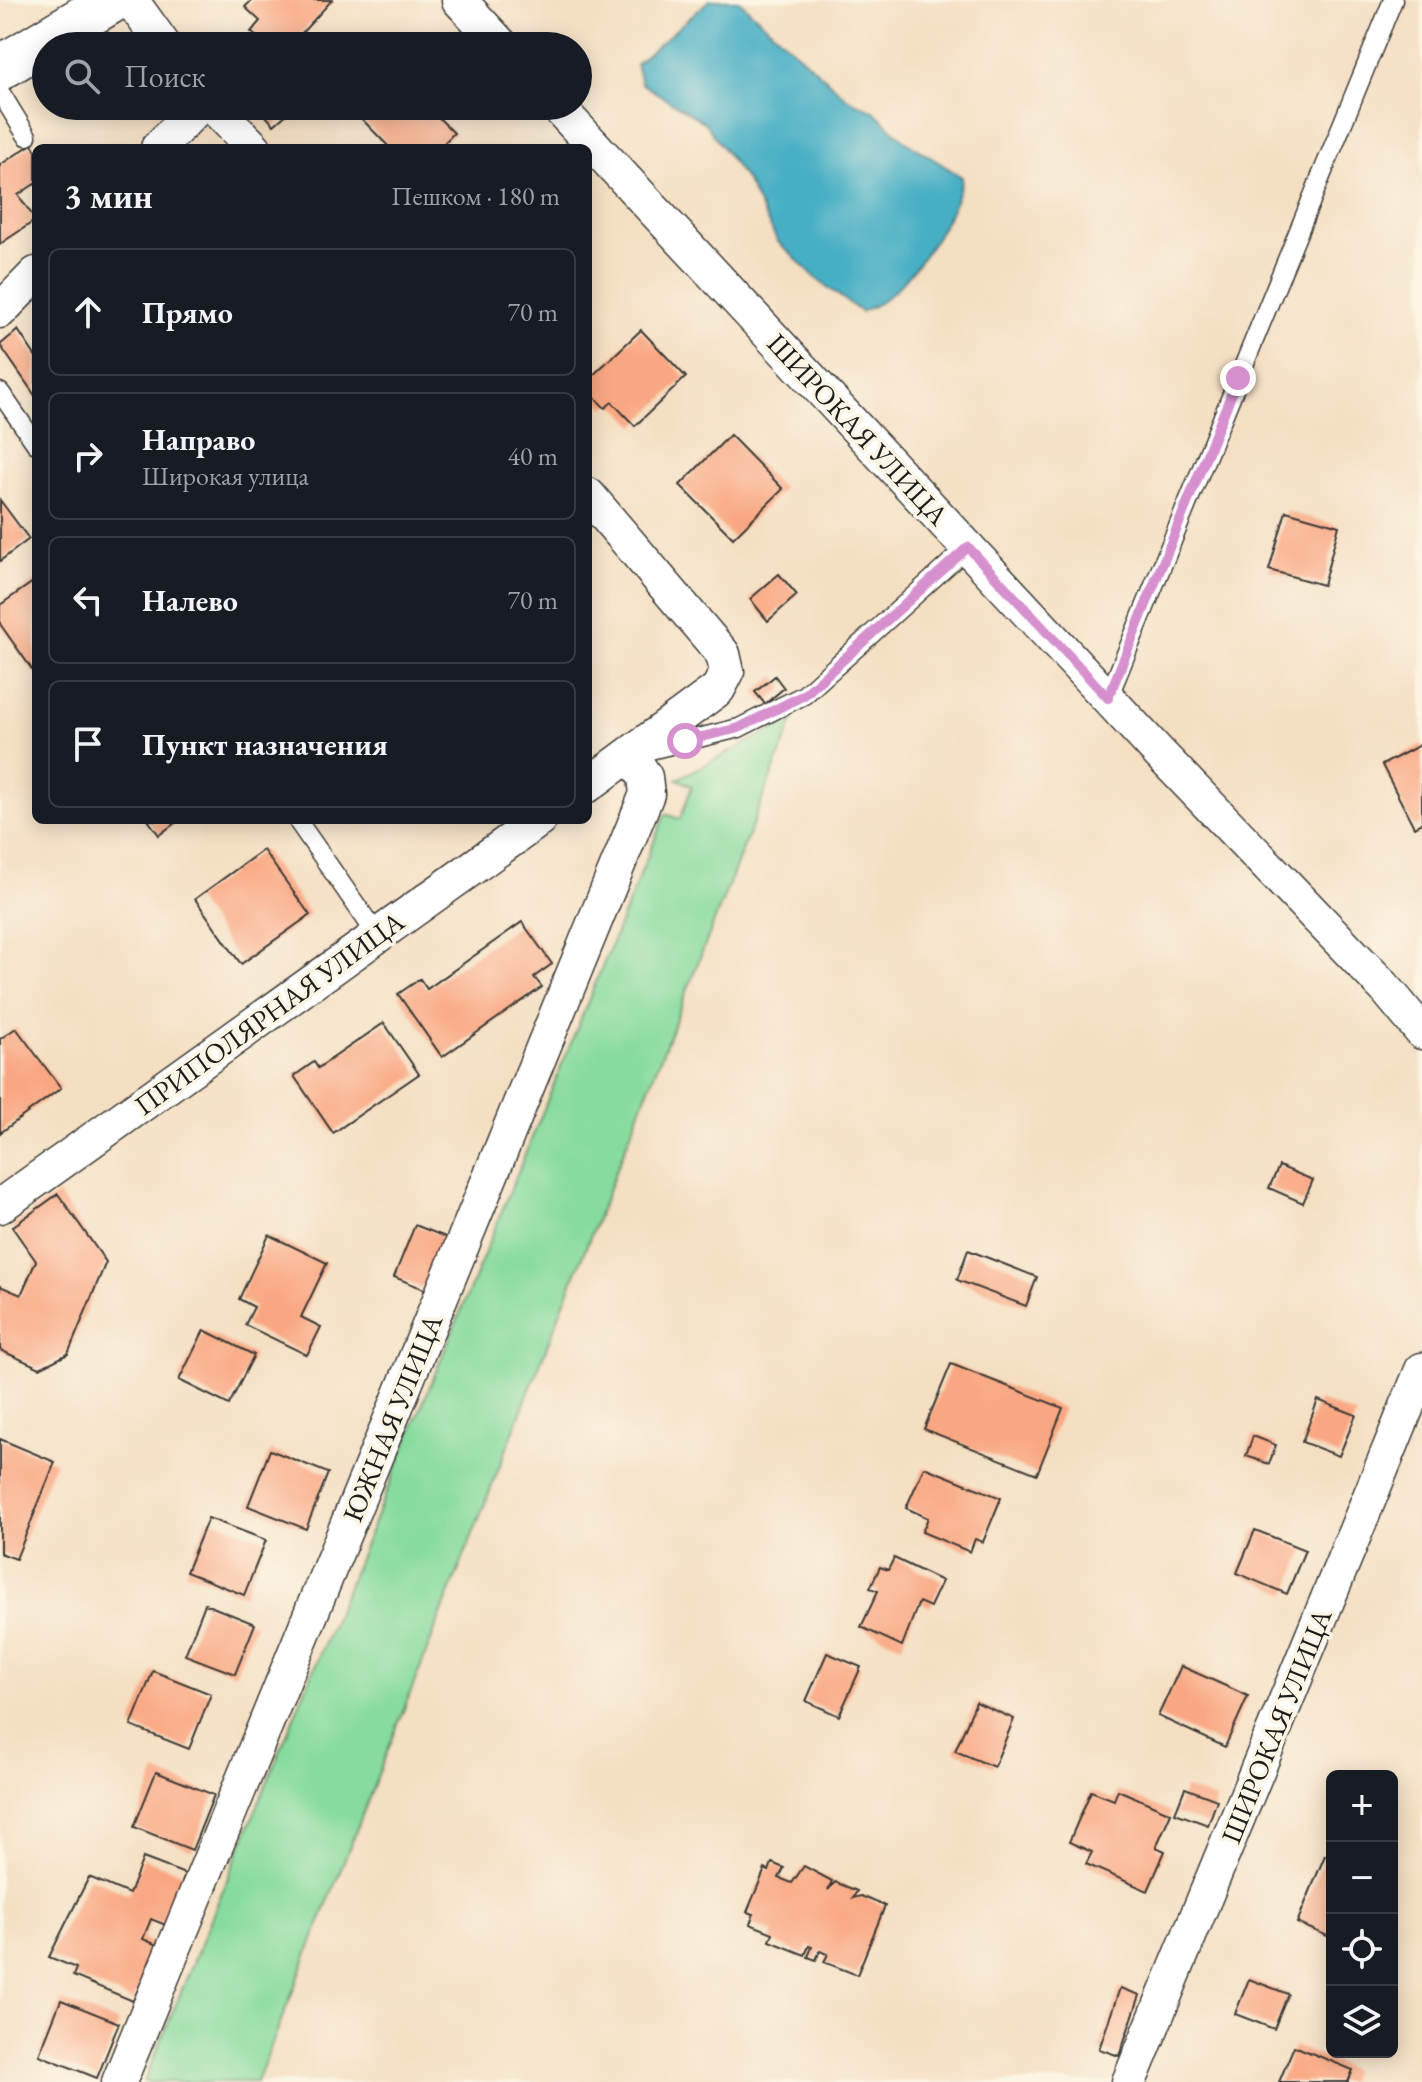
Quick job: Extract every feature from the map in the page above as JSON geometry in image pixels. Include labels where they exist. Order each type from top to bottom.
[{"type":"street","points":[[60,32],[113,0]]},
{"type":"street","points":[[131,0],[154,32]]},
{"type":"street","points":[[459,0],[489,32]]},
{"type":"street","points":[[0,68],[32,49]]},
{"type":"street","points":[[162,144],[185,120]]},
{"type":"street","points":[[227,120],[250,144]]},
{"type":"street","name":"ШИРОКАЯ УЛИЦА","points":[[570,120],[1108,698],[1387,990],[1422,1032]]},
{"type":"street","points":[[0,311],[32,278]]},
{"type":"street","points":[[592,500],[723,654],[727,672],[718,689],[592,782]]},
{"type":"street","name":"ЮЖНАЯ УЛИЦА","points":[[119,2082],[647,794],[645,777],[631,755]]},
{"type":"street","name":"ПРИПОЛЯРНАЯ УЛИЦА","points":[[0,1206],[533,824]]},
{"type":"street","name":"ШИРОКАЯ УЛИЦА","points":[[1129,2082],[1422,1370]]},
{"type":"lane","points":[[1108,698],[1393,0]]},
{"type":"lane","points":[[0,92],[27,136]]},
{"type":"lane","points":[[0,392],[32,438]]},
{"type":"lane","points":[[631,755],[739,728],[804,695],[968,547]]},
{"type":"lane","points":[[300,824],[377,935]]},
{"type":"green space","points":[[794,719],[257,2082],[144,2082],[665,814],[680,819],[692,786],[677,779]]},
{"type":"water","points":[[710,0],[738,0],[848,99],[874,111],[905,141],[962,177],[952,208],[932,244],[895,290],[875,305],[861,312],[818,280],[778,242],[747,182],[705,123],[641,83],[636,64]]},
{"type":"building","points":[[252,0],[332,0],[303,32],[251,32],[260,21],[245,7]]},
{"type":"building","points":[[363,120],[441,120],[454,133],[443,144],[386,144]]},
{"type":"building","points":[[32,144],[32,186],[18,195],[32,214],[32,223],[0,244],[0,165]]},
{"type":"building","points":[[18,330],[32,351],[32,391],[0,345]]},
{"type":"building","points":[[641,330],[686,377],[635,426],[612,402],[605,408],[592,395],[592,376]]},
{"type":"building","points":[[730,435],[783,489],[733,538],[680,485]]},
{"type":"building","points":[[0,500],[29,539],[0,561]]},
{"type":"building","points":[[1286,511],[1339,526],[1323,585],[1269,570]]},
{"type":"building","points":[[779,574],[797,595],[768,621],[750,599]]},
{"type":"building","points":[[32,583],[32,669],[0,624],[0,605]]},
{"type":"building","points":[[775,676],[784,688],[765,704],[755,692]]},
{"type":"building","points":[[1422,744],[1422,823],[1414,827],[1382,765]]},
{"type":"building","points":[[151,824],[174,824],[159,835]]},
{"type":"building","points":[[263,850],[310,915],[241,964],[195,899]]},
{"type":"building","points":[[522,922],[552,964],[534,977],[542,987],[442,1057],[398,994],[420,979],[427,989]]},
{"type":"building","points":[[384,1023],[419,1074],[333,1133],[294,1076],[314,1062],[318,1068]]},
{"type":"building","points":[[16,1028],[61,1088],[0,1133],[0,1039]]},
{"type":"building","points":[[1279,1166],[1313,1180],[1303,1203],[1269,1188]]},
{"type":"building","points":[[58,1194],[106,1262],[68,1354],[40,1368],[0,1350],[0,1286],[21,1295],[36,1261],[12,1227]]},
{"type":"building","points":[[415,1225],[456,1241],[434,1293],[394,1277]]},
{"type":"building","points":[[269,1235],[327,1263],[301,1317],[321,1327],[307,1355],[245,1325],[254,1307],[239,1299]]},
{"type":"building","points":[[968,1250],[1037,1277],[1026,1306],[957,1280]]},
{"type":"building","points":[[204,1330],[254,1355],[229,1405],[179,1380]]},
{"type":"building","points":[[951,1364],[1063,1408],[1037,1474],[924,1429]]},
{"type":"building","points":[[1318,1400],[1356,1415],[1339,1456],[1302,1442]]},
{"type":"building","points":[[1253,1436],[1276,1445],[1269,1464],[1246,1456]]},
{"type":"building","points":[[0,1439],[55,1462],[16,1559],[0,1553]]},
{"type":"building","points":[[270,1450],[328,1473],[306,1529],[248,1506]]},
{"type":"building","points":[[924,1467],[1001,1498],[983,1542],[975,1539],[970,1552],[922,1532],[928,1518],[906,1508]]},
{"type":"building","points":[[208,1518],[266,1540],[244,1595],[186,1572]]},
{"type":"building","points":[[1255,1530],[1305,1550],[1287,1594],[1237,1573]]},
{"type":"building","points":[[894,1558],[942,1581],[930,1607],[919,1602],[902,1646],[861,1627],[878,1591],[870,1588],[880,1567],[888,1570]]},
{"type":"building","points":[[205,1604],[255,1624],[235,1674],[185,1655]]},
{"type":"building","points":[[827,1653],[861,1667],[839,1716],[806,1701]]},
{"type":"building","points":[[1181,1666],[1248,1696],[1225,1747],[1158,1716]]},
{"type":"building","points":[[153,1671],[211,1694],[189,1749],[131,1726]]},
{"type":"building","points":[[976,1702],[1014,1719],[994,1767],[955,1751]]},
{"type":"building","points":[[156,1772],[214,1795],[192,1850],[134,1827]]},
{"type":"building","points":[[1185,1788],[1217,1800],[1208,1825],[1175,1813]]},
{"type":"building","points":[[1118,1790],[1171,1813],[1156,1847],[1165,1851],[1148,1891],[1086,1864],[1092,1852],[1069,1842],[1091,1791],[1114,1800]]},
{"type":"building","points":[[1325,1855],[1326,1935],[1297,1923]]},
{"type":"building","points":[[143,1858],[193,1877],[173,1928],[151,1919],[143,1939],[157,1945],[133,2001],[73,1976],[76,1968],[49,1957],[89,1877],[129,1894]]},
{"type":"building","points":[[772,1863],[784,1868],[779,1878],[792,1883],[804,1866],[832,1881],[828,1890],[835,1882],[857,1891],[853,1898],[861,1896],[885,1906],[857,1975],[824,1962],[828,1954],[820,1951],[816,1960],[808,1957],[812,1947],[809,1946],[805,1955],[770,1941],[773,1933],[750,1924],[754,1914],[747,1912],[765,1869],[769,1871]]},
{"type":"building","points":[[1249,1979],[1288,1994],[1274,2029],[1235,2014]]},
{"type":"building","points":[[1120,1988],[1140,1995],[1119,2056],[1099,2049]]},
{"type":"building","points":[[61,2000],[119,2023],[97,2078],[39,2055]]},
{"type":"building","points":[[1294,2046],[1353,2070],[1348,2082],[1279,2082]]},
{"type":"route","points":[[685,741],[739,728],[804,695],[968,547],[1108,698],[1238,378]]}]
